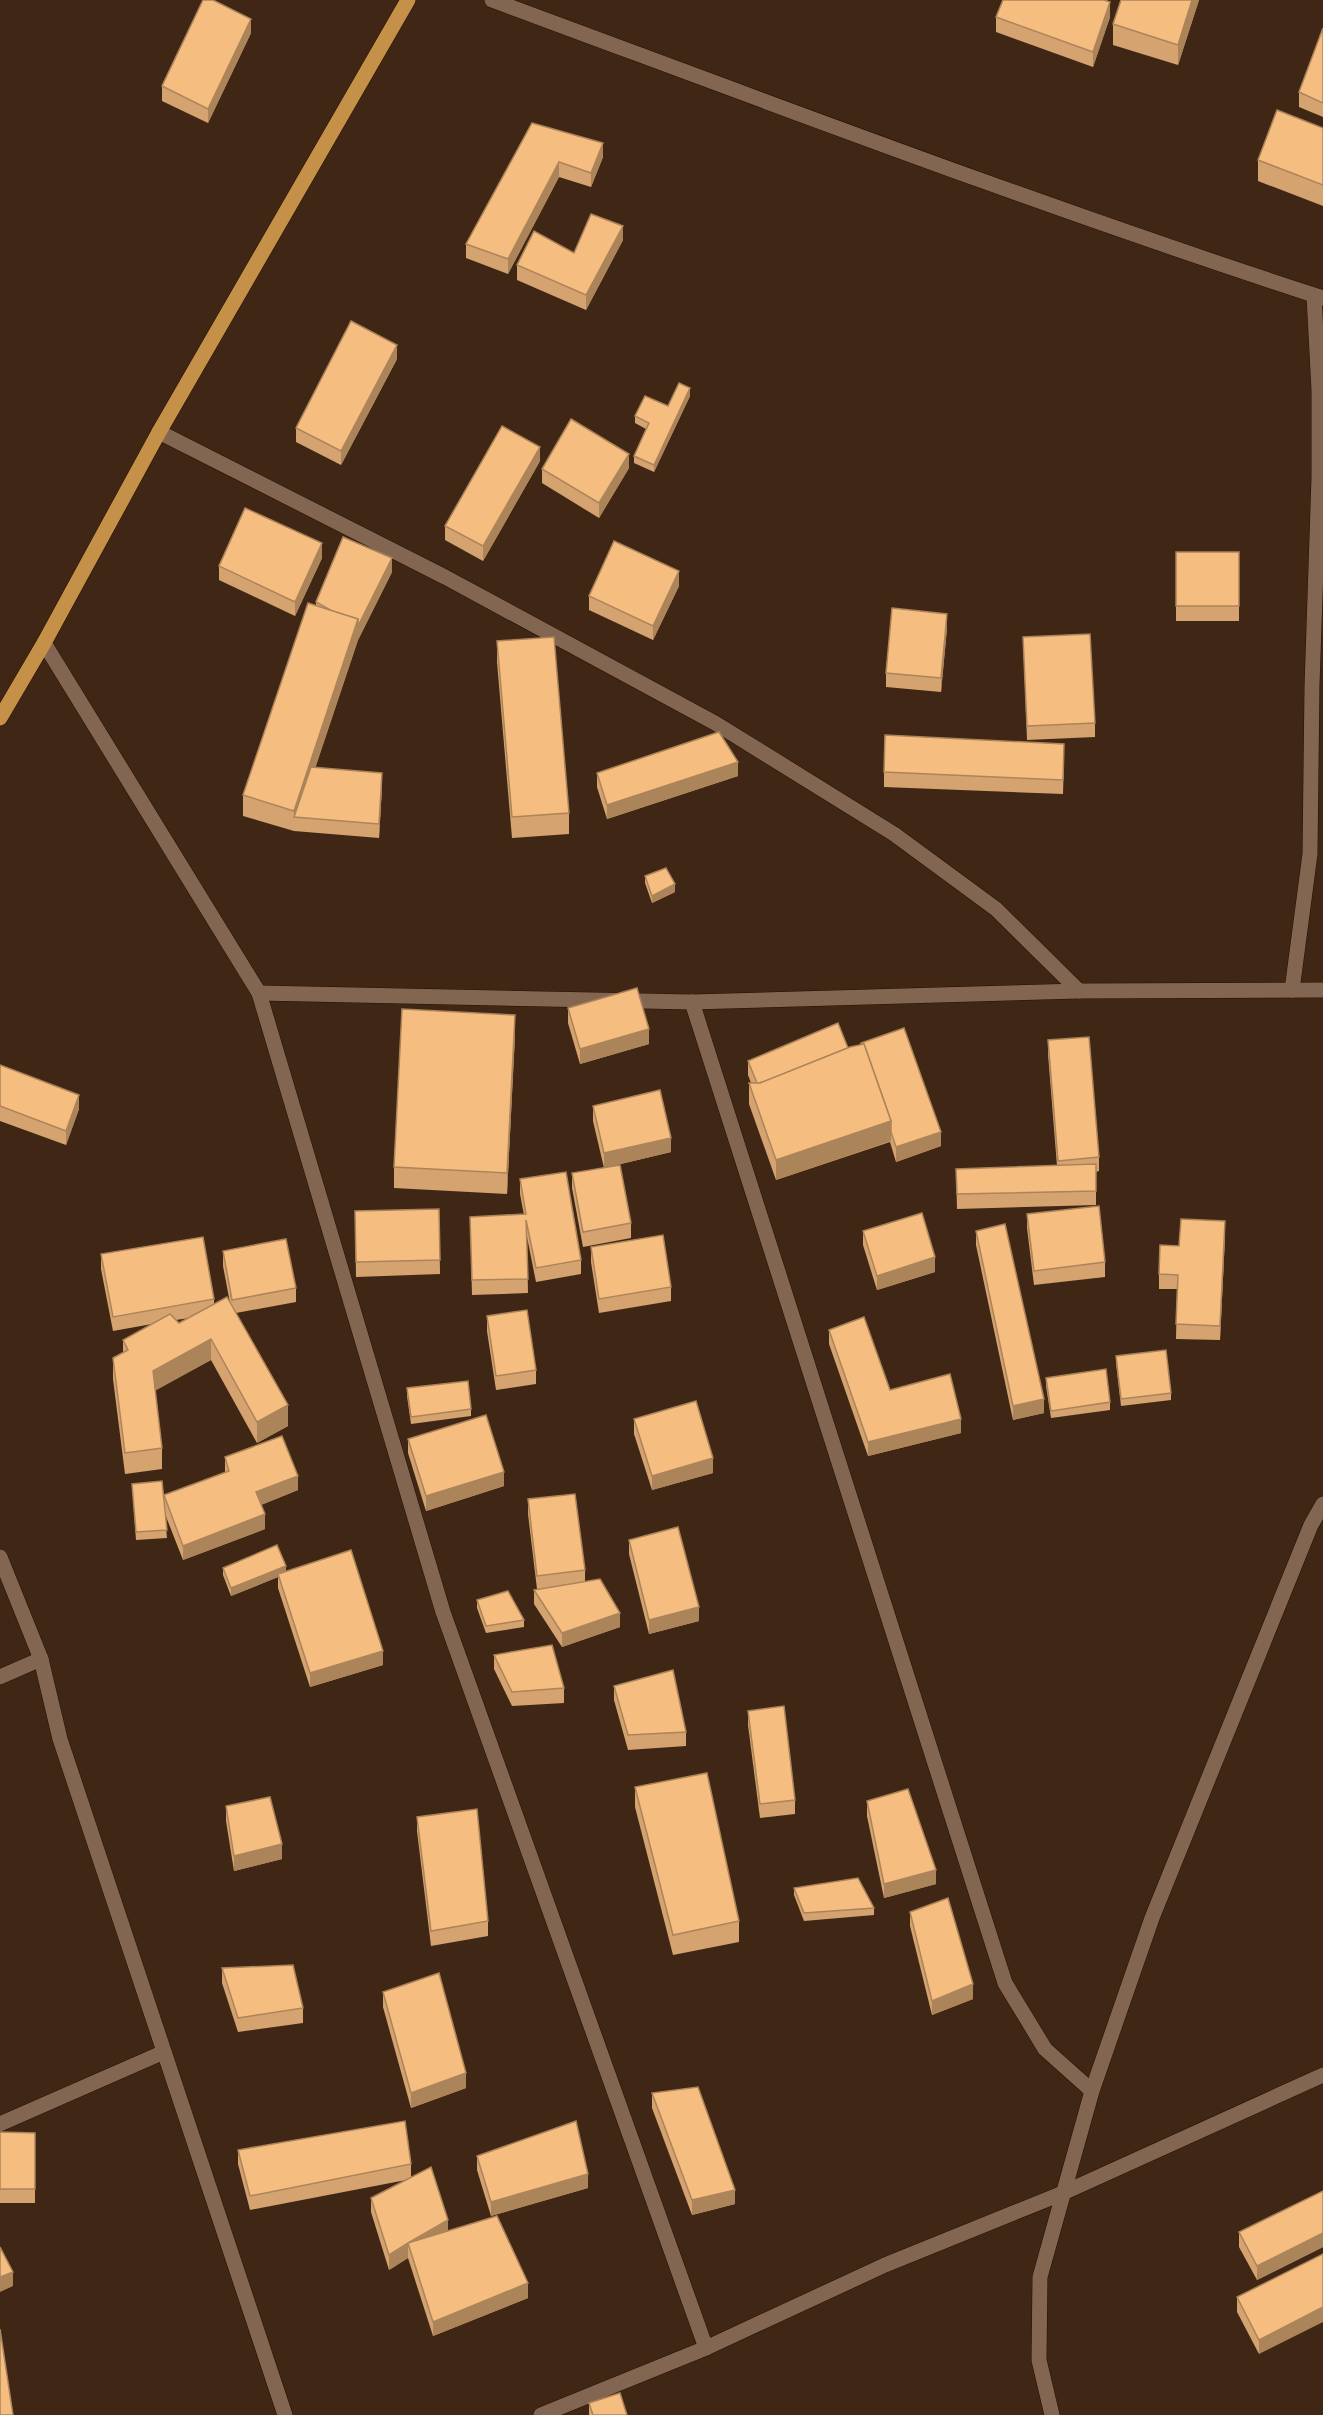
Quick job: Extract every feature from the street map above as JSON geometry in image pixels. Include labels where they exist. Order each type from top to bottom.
[{"type":"main road","points":[[0,718],[44,643],[159,432],[408,0]]},
{"type":"street","points":[[492,0],[954,170],[1265,281],[1319,297],[1319,477],[1312,686],[1310,854],[1292,990]]},
{"type":"street","points":[[159,432],[445,577],[715,723],[894,834],[996,909],[1079,991]]},
{"type":"street","points":[[44,643],[259,993],[443,1612],[706,2348]]},
{"type":"street","points":[[259,993],[692,1002],[1079,991],[1323,990]]},
{"type":"street","points":[[692,1002],[1005,1983],[1045,2049],[1092,2091]]},
{"type":"street","points":[[1052,2415],[1039,2360],[1040,2277],[1092,2091],[1152,1918],[1307,1536],[1323,1504]]},
{"type":"street","points":[[0,1557],[41,1659],[60,1739],[285,2415]]},
{"type":"street","points":[[0,1677],[41,1659]]},
{"type":"street","points":[[0,2124],[164,2052]]},
{"type":"street","points":[[541,2415],[706,2348],[885,2265],[1063,2193],[1323,2075]]},
{"type":"building","points":[[203,0],[213,0],[251,19],[208,109],[162,86]]},
{"type":"building","points":[[1003,0],[1104,0],[1110,2],[1093,52],[996,17]]},
{"type":"building","points":[[1121,0],[1192,0],[1178,45],[1113,24]]},
{"type":"building","points":[[1323,28],[1323,103],[1299,92]]},
{"type":"building","points":[[1277,110],[1323,128],[1323,185],[1258,160]]},
{"type":"building","points":[[532,123],[603,143],[591,173],[559,162],[508,259],[466,244]]},
{"type":"building","points":[[591,214],[623,226],[586,295],[517,265],[534,231],[574,253]]},
{"type":"building","points":[[351,321],[397,345],[341,451],[296,428]]},
{"type":"building","points":[[679,383],[690,388],[654,465],[634,456],[649,423],[635,416],[645,396],[668,406]]},
{"type":"building","points":[[571,419],[629,454],[599,503],[542,469]]},
{"type":"building","points":[[502,426],[540,447],[483,546],[445,526]]},
{"type":"building","points":[[245,508],[322,543],[295,602],[219,566]]},
{"type":"building","points":[[343,537],[392,558],[358,626],[358,619],[332,611],[316,602]]},
{"type":"building","points":[[614,541],[679,571],[653,626],[589,596]]},
{"type":"building","points":[[1176,552],[1239,552],[1239,606],[1176,606]]},
{"type":"building","points":[[308,603],[358,619],[294,811],[243,795]]},
{"type":"building","points":[[892,608],[947,614],[941,678],[886,673]]},
{"type":"building","points":[[1090,634],[1095,723],[1027,726],[1023,637]]},
{"type":"building","points":[[554,637],[569,813],[512,817],[497,641]]},
{"type":"building","points":[[719,732],[738,762],[607,805],[597,773]]},
{"type":"building","points":[[885,735],[1064,744],[1063,780],[884,772]]},
{"type":"building","points":[[311,767],[382,773],[379,824],[294,817]]},
{"type":"building","points":[[666,868],[675,884],[652,896],[645,876]]},
{"type":"building","points":[[637,988],[649,1029],[580,1049],[568,1008]]},
{"type":"building","points":[[402,1009],[515,1015],[507,1173],[394,1167]]},
{"type":"building","points":[[838,1023],[848,1048],[757,1083],[748,1061]]},
{"type":"building","points":[[904,1028],[941,1132],[896,1147],[891,1132],[891,1121],[864,1044],[861,1043]]},
{"type":"building","points":[[1089,1037],[1099,1157],[1058,1161],[1048,1040]]},
{"type":"building","points":[[864,1044],[891,1121],[776,1160],[749,1083],[760,1083],[850,1047]]},
{"type":"building","points":[[0,1065],[79,1095],[66,1131],[0,1106]]},
{"type":"building","points":[[660,1090],[671,1138],[604,1153],[593,1106]]},
{"type":"building","points":[[1096,1164],[1096,1191],[957,1194],[956,1169]]},
{"type":"building","points":[[620,1165],[631,1223],[583,1232],[572,1173]]},
{"type":"building","points":[[566,1172],[581,1260],[536,1268],[526,1220],[528,1279],[472,1280],[470,1217],[526,1214],[520,1179]]},
{"type":"building","points":[[1099,1206],[1105,1262],[1034,1271],[1027,1214]]},
{"type":"building","points":[[439,1209],[440,1260],[356,1262],[355,1211]]},
{"type":"building","points":[[922,1213],[935,1257],[877,1276],[863,1231]]},
{"type":"building","points":[[1181,1219],[1225,1221],[1220,1326],[1176,1324],[1178,1275],[1159,1274],[1160,1245],[1179,1246]]},
{"type":"building","points":[[1005,1224],[1044,1399],[1013,1406],[976,1231]]},
{"type":"building","points":[[663,1235],[671,1287],[599,1299],[591,1247]]},
{"type":"building","points":[[203,1237],[214,1299],[113,1317],[101,1254]]},
{"type":"building","points":[[286,1239],[296,1288],[232,1300],[223,1251]]},
{"type":"building","points":[[227,1297],[288,1405],[257,1422],[211,1339],[153,1371],[162,1448],[125,1453],[113,1358],[128,1350],[123,1340],[170,1314],[179,1323]]},
{"type":"building","points":[[527,1310],[536,1370],[496,1376],[487,1316]]},
{"type":"building","points":[[864,1317],[890,1390],[950,1374],[961,1419],[868,1442],[829,1330]]},
{"type":"building","points":[[1166,1350],[1171,1393],[1121,1399],[1116,1356]]},
{"type":"building","points":[[1106,1369],[1110,1402],[1051,1411],[1046,1378]]},
{"type":"building","points":[[468,1381],[471,1409],[411,1417],[407,1388]]},
{"type":"building","points":[[696,1401],[713,1458],[652,1476],[634,1419]]},
{"type":"building","points":[[486,1415],[504,1472],[426,1496],[408,1439]]},
{"type":"building","points":[[282,1436],[298,1476],[256,1492],[265,1514],[183,1546],[164,1495],[229,1471],[225,1457]]},
{"type":"building","points":[[162,1481],[167,1530],[136,1532],[132,1484]]},
{"type":"building","points":[[575,1494],[585,1570],[537,1576],[528,1499]]},
{"type":"building","points":[[678,1527],[699,1607],[649,1620],[629,1540]]},
{"type":"building","points":[[277,1545],[286,1566],[231,1588],[223,1568]]},
{"type":"building","points":[[351,1550],[383,1651],[310,1673],[278,1574]]},
{"type":"building","points":[[600,1579],[620,1613],[562,1633],[534,1590]]},
{"type":"building","points":[[508,1591],[524,1620],[486,1626],[477,1600]]},
{"type":"building","points":[[552,1645],[564,1688],[512,1692],[494,1655]]},
{"type":"building","points":[[673,1670],[686,1732],[628,1735],[614,1686]]},
{"type":"building","points":[[784,1706],[795,1800],[760,1804],[748,1711]]},
{"type":"building","points":[[707,1773],[739,1921],[673,1935],[635,1787]]},
{"type":"building","points":[[908,1789],[936,1870],[884,1884],[867,1801]]},
{"type":"building","points":[[270,1797],[282,1844],[234,1856],[226,1806]]},
{"type":"building","points":[[477,1809],[488,1921],[431,1931],[417,1817]]},
{"type":"building","points":[[858,1878],[874,1908],[804,1913],[794,1888]]},
{"type":"building","points":[[948,1898],[973,1984],[932,2001],[910,1912]]},
{"type":"building","points":[[293,1965],[303,2008],[238,2018],[222,1968]]},
{"type":"building","points":[[439,1973],[466,2073],[411,2093],[383,1992]]},
{"type":"building","points":[[698,2087],[735,2190],[692,2200],[652,2093]]},
{"type":"building","points":[[405,2121],[411,2164],[250,2196],[238,2150]]},
{"type":"building","points":[[576,2121],[588,2174],[491,2202],[477,2156]]},
{"type":"building","points":[[0,2132],[35,2133],[35,2189],[0,2189]]},
{"type":"building","points":[[431,2167],[448,2220],[389,2255],[371,2198]]},
{"type":"building","points":[[1323,2191],[1323,2233],[1257,2266],[1239,2232]]},
{"type":"building","points":[[497,2216],[528,2283],[433,2322],[408,2243]]},
{"type":"building","points":[[0,2247],[13,2272],[0,2277]]},
{"type":"building","points":[[1323,2254],[1323,2307],[1259,2340],[1237,2297]]},
{"type":"building","points":[[0,2329],[13,2415],[0,2415]]},
{"type":"building","points":[[620,2393],[627,2415],[593,2415],[589,2403]]}]
